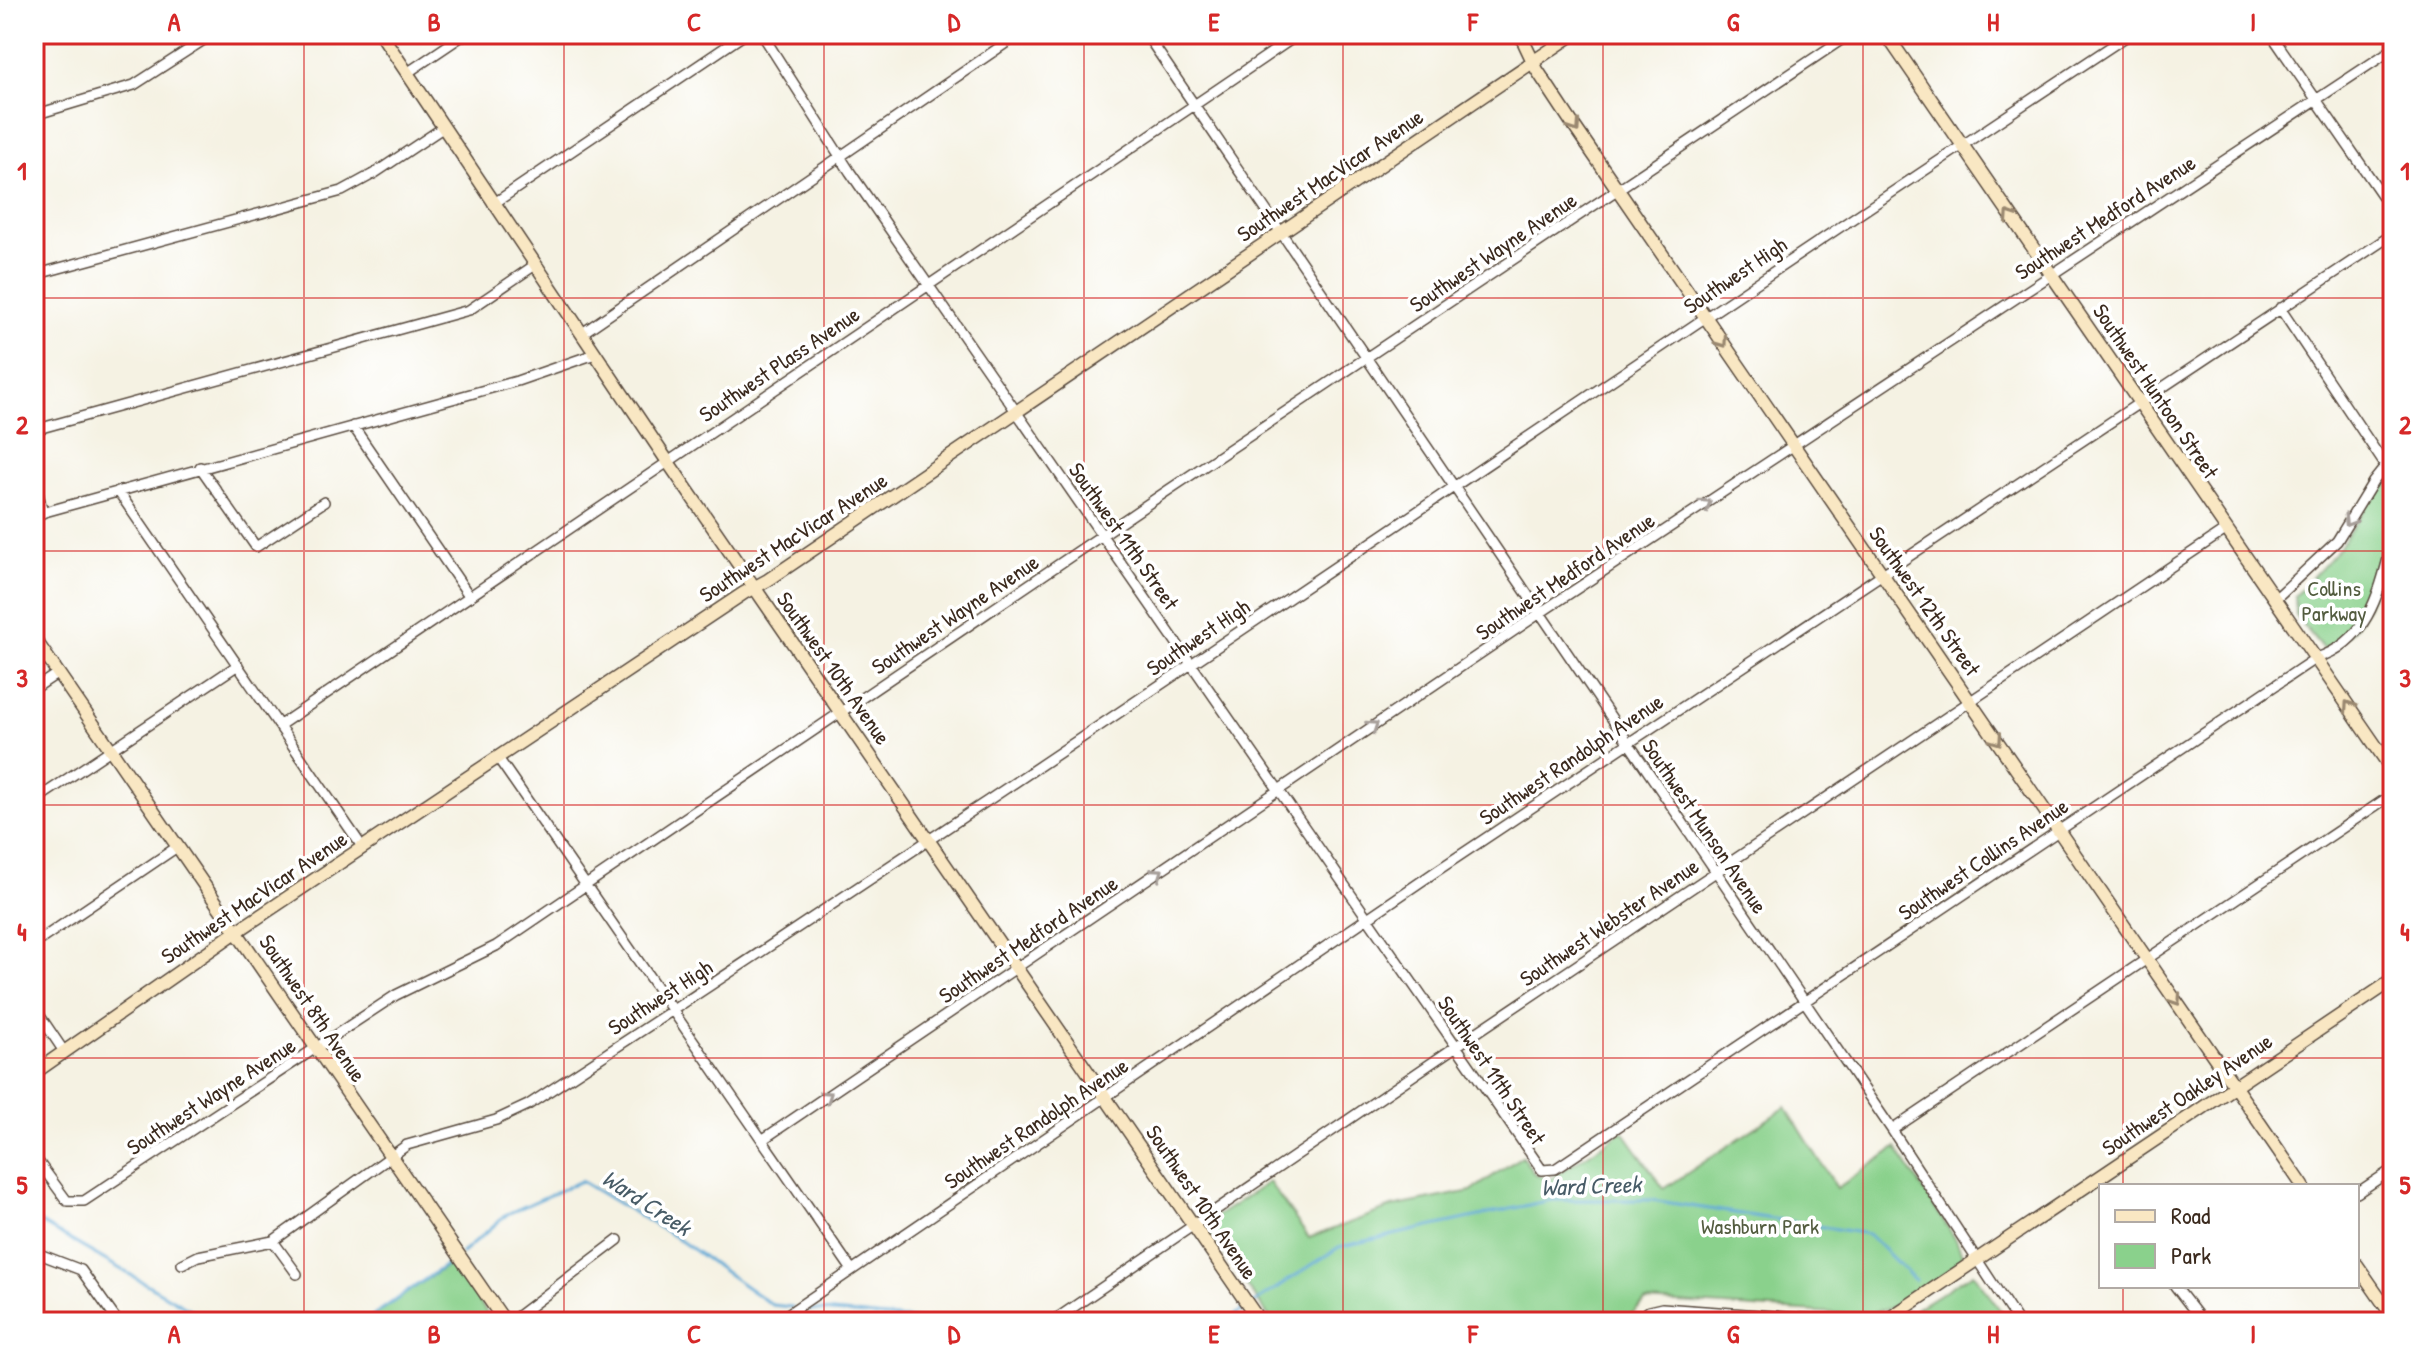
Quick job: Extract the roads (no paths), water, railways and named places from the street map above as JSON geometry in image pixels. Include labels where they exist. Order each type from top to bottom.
[{"type":"main road","name":"Southwest 10th Avenue","points":[[381,34],[668,462],[1260,1322]]},
{"type":"main road","name":"Southwest 12th Street","points":[[1520,34],[1533,62],[1618,189],[2302,1184]]},
{"type":"main road","name":"Southwest MacVicar Avenue","points":[[34,1073],[236,932],[1016,412],[1574,34]]},
{"type":"main road","name":"Southwest Huntoon Street","points":[[1886,34],[2393,771]]},
{"type":"main road","name":"Southwest 8th Avenue","points":[[34,638],[507,1322]]},
{"type":"main road","name":"Southwest Oakley Avenue","points":[[2099,1184],[2234,1087],[2393,980]]},
{"type":"main road","name":"Southwest Oakley Avenue","points":[[1884,1322],[2098,1185]]},
{"type":"main road","points":[[2359,1268],[2393,1317]]},
{"type":"street","points":[[34,115],[134,85],[213,34]]},
{"type":"street","points":[[407,73],[465,34]]},
{"type":"street","points":[[493,204],[745,34]]},
{"type":"street","name":"Southwest 11th Street","points":[[762,34],[1016,412],[1536,1166],[1545,1171]]},
{"type":"street","points":[[581,334],[1019,34]]},
{"type":"street","name":"Southwest Munson Avenue","points":[[1146,34],[1451,487],[1892,1130],[2018,1322]]},
{"type":"street","name":"Southwest Plass Avenue","points":[[280,725],[1299,34]]},
{"type":"street","name":"Southwest Wayne Avenue","points":[[34,1156],[70,1202],[84,1201],[404,990],[496,946],[1850,34]]},
{"type":"street","name":"Southwest High","points":[[273,1241],[390,1156],[422,1138],[496,1120],[528,1105],[673,1011],[2130,34]]},
{"type":"street","points":[[2271,34],[2393,211]]},
{"type":"street","name":"Southwest Medford Avenue","points":[[762,1140],[1539,614],[2393,49]]},
{"type":"street","points":[[34,275],[342,191],[444,127]]},
{"type":"street","name":"Southwest Randolph Avenue","points":[[776,1322],[1366,919],[2393,234]]},
{"type":"street","points":[[34,430],[469,310],[535,265]]},
{"type":"street","points":[[2280,308],[2385,465]]},
{"type":"street","points":[[34,477],[39,514],[517,381],[595,354]]},
{"type":"street","points":[[353,426],[470,597]]},
{"type":"street","points":[[2275,599],[2337,541],[2393,457]]},
{"type":"street","points":[[200,467],[256,547],[324,502]]},
{"type":"street","points":[[118,491],[363,848]]},
{"type":"street","name":"Southwest Webster Avenue","points":[[1053,1321],[1714,872],[2227,529]]},
{"type":"street","name":"Southwest Collins Avenue","points":[[1545,1171],[1555,1169],[2316,658],[2339,648],[2365,623],[2378,597],[2393,540]]},
{"type":"street","points":[[34,801],[238,665]]},
{"type":"street","points":[[34,689],[58,673]]},
{"type":"street","points":[[498,758],[852,1270]]},
{"type":"street","points":[[1892,1130],[2393,794]]},
{"type":"street","points":[[34,944],[177,847]]},
{"type":"street","points":[[34,1007],[63,1050]]},
{"type":"street","points":[[2359,1192],[2393,1169]]},
{"type":"street","points":[[507,1322],[618,1240]]},
{"type":"street","points":[[182,1264],[198,1256],[273,1241],[297,1274]]},
{"type":"street","points":[[39,1253],[84,1272],[118,1322]]},
{"type":"street","points":[[2177,1288],[2203,1322]]},
{"type":"street","points":[[1639,1320],[1662,1308],[1857,1322]]},
{"type":"waterway","name":"Ward Creek","points":[[462,1253],[507,1214],[581,1181],[675,1237],[772,1305],[792,1307]]},
{"type":"waterway","name":"Ward Creek","points":[[1251,1305],[1339,1247],[1551,1200],[1652,1200],[1868,1234],[1915,1280]]},
{"type":"waterway","name":"Ward Creek","points":[[34,1219],[212,1322]]},
{"type":"waterway","name":"Ward Creek","points":[[364,1322],[456,1258]]},
{"type":"waterway","name":"Ward Creek","points":[[800,1309],[939,1322]]},
{"type":"waterway","name":"Ward Creek","points":[[1225,1322],[1244,1309]]},
{"type":"park label","name":"Collins Parkway","points":[[2334,600]]},
{"type":"park label","name":"Washburn Park","points":[[1760,1226]]}]
